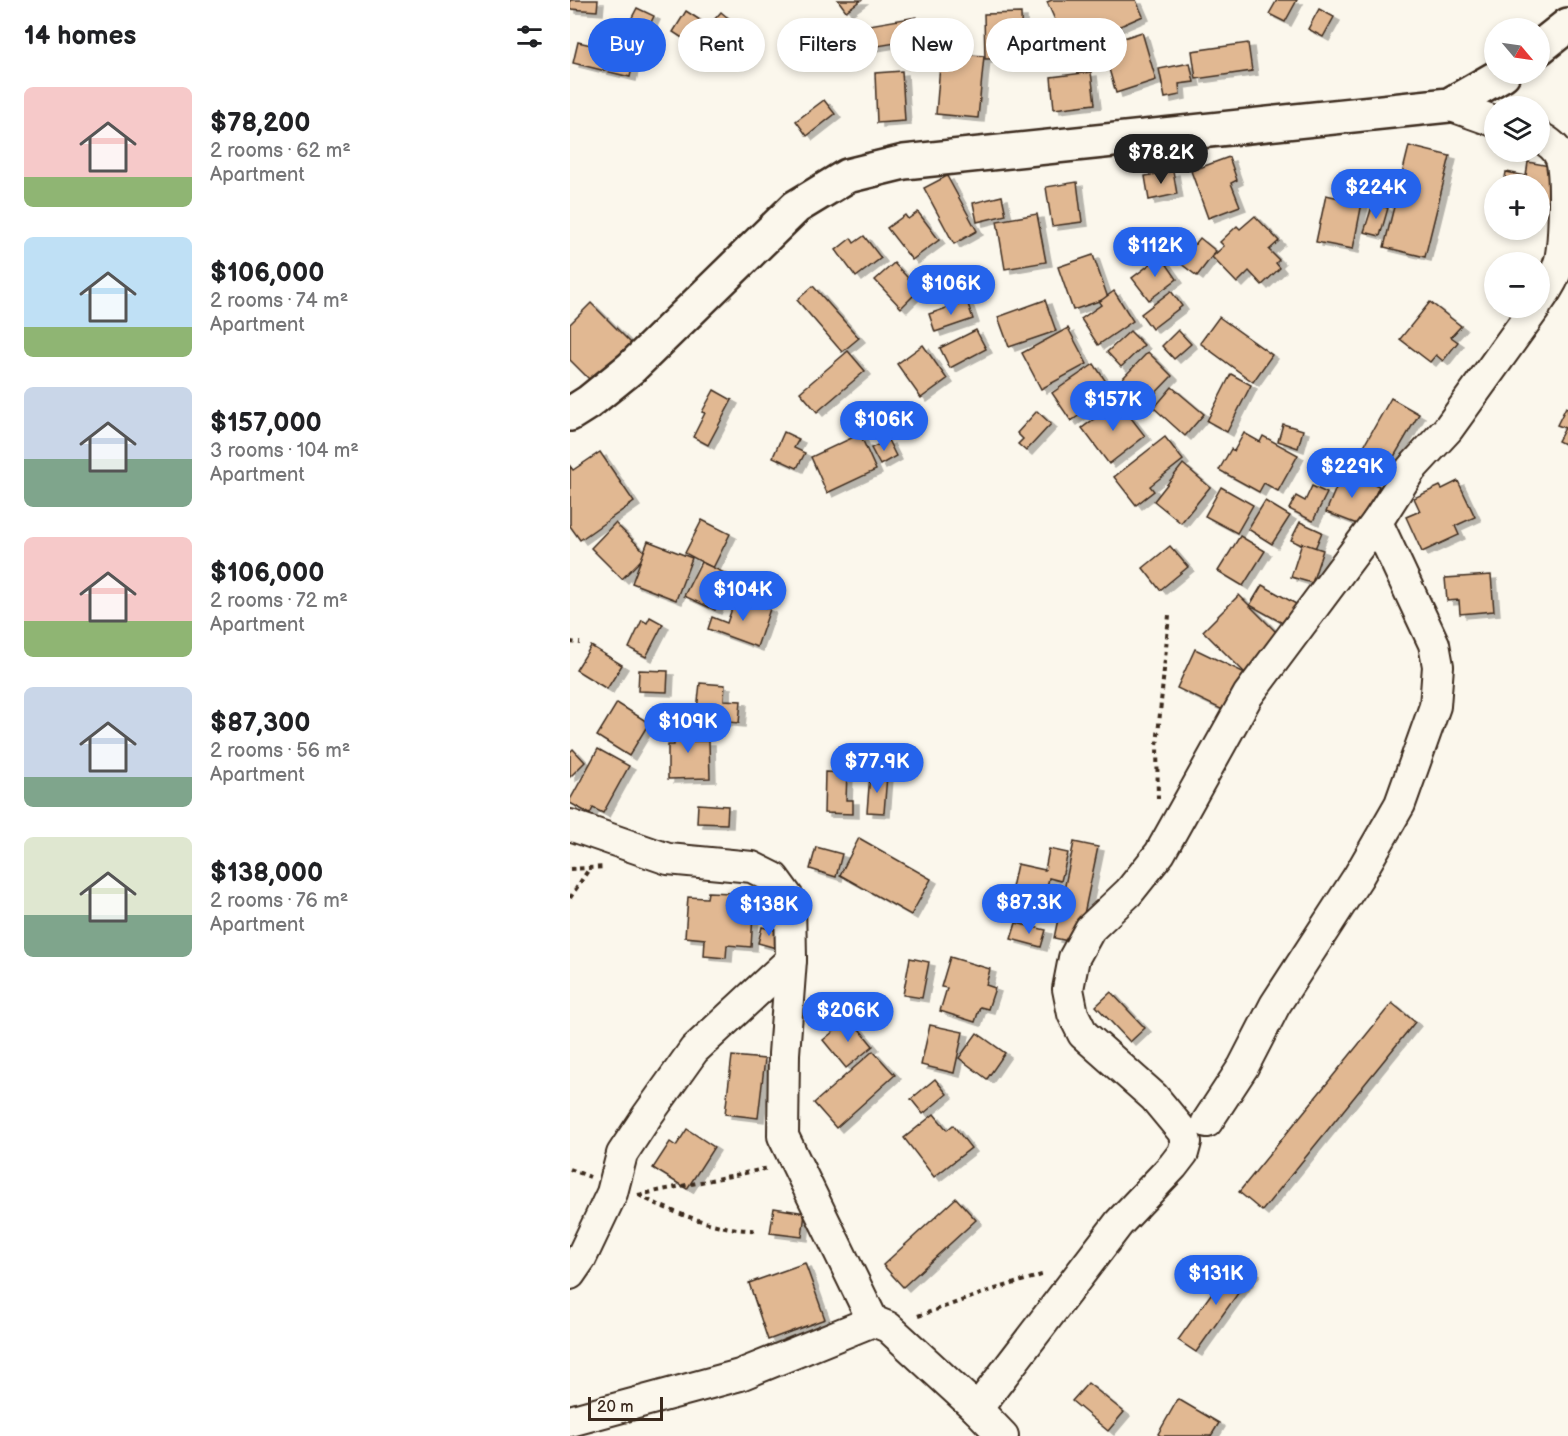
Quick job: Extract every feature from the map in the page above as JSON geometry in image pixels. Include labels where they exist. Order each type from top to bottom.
[{"type":"street","points":[[1550,39],[1568,25]]},
{"type":"street","points":[[570,414],[589,402],[631,368],[796,207],[847,176],[904,162],[1449,105],[1486,84]]},
{"type":"street","points":[[1449,105],[1484,117]]},
{"type":"street","points":[[1550,142],[1561,158],[1564,184],[1560,259],[1550,282]]},
{"type":"street","points":[[977,1408],[1119,1223],[1173,1166],[1183,1153],[1186,1143],[1182,1132],[1154,1097],[1083,1034],[1073,1014],[1068,989],[1074,958],[1090,929],[1129,892],[1160,853],[1248,695],[1377,522],[1411,469],[1448,429],[1528,318]]},
{"type":"street","points":[[1207,1122],[1243,1067],[1275,1005],[1352,886],[1400,804],[1435,706],[1438,666],[1434,644],[1377,522]]},
{"type":"street","points":[[570,825],[668,859],[752,867],[774,878],[790,900],[791,960],[784,1054],[783,1136],[881,1324],[977,1408],[1003,1436]]},
{"type":"street","points":[[570,1274],[581,1258],[612,1193],[626,1190],[622,1154],[694,1050],[791,960]]},
{"type":"street","points":[[570,1421],[740,1375],[881,1324]]},
{"type":"path","points":[[1159,806],[1157,746],[1169,615]]},
{"type":"path","points":[[570,642],[580,643]]},
{"type":"path","points":[[570,898],[590,868]]},
{"type":"path","points":[[626,1190],[796,1164]]},
{"type":"path","points":[[626,1190],[658,1206],[717,1224],[741,1231],[758,1230]]},
{"type":"path","points":[[881,1324],[1051,1272],[1084,1269]]},
{"type":"building","points":[[570,0],[598,0],[597,11],[570,9]]},
{"type":"building","points":[[838,0],[861,0],[846,11]]},
{"type":"building","points":[[1052,0],[1136,0],[1143,16],[1127,23],[1127,18],[1054,18],[1047,2]]},
{"type":"building","points":[[1277,0],[1297,0],[1285,22],[1269,14]]},
{"type":"building","points":[[637,8],[654,16],[653,18],[632,18]]},
{"type":"building","points":[[1319,9],[1334,17],[1323,37],[1308,29]]},
{"type":"building","points":[[686,11],[697,18],[682,18]]},
{"type":"building","points":[[721,12],[728,18],[716,18]]},
{"type":"building","points":[[1021,13],[1021,18],[986,18],[986,59],[985,59],[984,14]]},
{"type":"building","points":[[890,21],[890,44],[878,46],[878,23]]},
{"type":"building","points":[[678,24],[678,35],[673,32]]},
{"type":"building","points":[[1142,32],[1156,80],[1116,93],[1110,72],[1127,72],[1127,37]]},
{"type":"building","points":[[578,42],[588,44],[588,67],[573,63]]},
{"type":"building","points":[[1248,43],[1252,71],[1196,79],[1192,51]]},
{"type":"building","points":[[974,55],[984,56],[978,118],[936,114],[939,72],[974,72]]},
{"type":"building","points":[[1190,63],[1194,82],[1179,84],[1180,95],[1165,98],[1159,69]]},
{"type":"building","points":[[610,72],[631,72],[630,77]]},
{"type":"building","points":[[902,72],[905,121],[877,123],[875,73]]},
{"type":"building","points":[[1091,72],[1095,104],[1054,109],[1051,77]]},
{"type":"building","points":[[824,100],[835,114],[807,136],[796,121]]},
{"type":"building","points":[[1409,146],[1450,156],[1425,257],[1384,247]]},
{"type":"building","points":[[1229,157],[1237,180],[1231,183],[1240,206],[1208,218],[1191,171]]},
{"type":"building","points":[[1528,162],[1555,167],[1550,193],[1550,174],[1526,174]]},
{"type":"building","points":[[1173,171],[1177,194],[1149,200],[1145,176]]},
{"type":"building","points":[[947,176],[977,231],[954,244],[924,188]]},
{"type":"building","points":[[1077,182],[1082,222],[1052,226],[1046,187]]},
{"type":"building","points":[[1326,195],[1362,203],[1353,249],[1316,242]]},
{"type":"building","points":[[1002,196],[1006,215],[977,222],[973,203]]},
{"type":"building","points":[[1373,203],[1388,208],[1380,236],[1364,232]]},
{"type":"building","points":[[918,212],[939,240],[912,260],[887,228],[905,215],[908,219]]},
{"type":"building","points":[[1037,214],[1046,262],[1005,269],[997,221]]},
{"type":"building","points":[[1255,216],[1279,241],[1269,250],[1279,260],[1276,263],[1280,268],[1262,285],[1249,271],[1237,283],[1212,257],[1224,246],[1220,242],[1237,226],[1240,229]]},
{"type":"building","points":[[864,236],[881,258],[856,277],[836,250],[851,238],[854,243]]},
{"type":"building","points":[[1200,238],[1216,251],[1197,276],[1180,263]]},
{"type":"building","points":[[1093,255],[1108,298],[1073,310],[1058,267]]},
{"type":"building","points":[[1161,256],[1177,279],[1149,300],[1132,278]]},
{"type":"building","points":[[894,263],[919,290],[901,308],[875,280]]},
{"type":"building","points":[[813,286],[859,338],[842,352],[797,300]]},
{"type":"building","points":[[1114,291],[1133,321],[1098,345],[1081,319],[1101,305],[1099,302]]},
{"type":"building","points":[[1171,291],[1182,306],[1152,329],[1141,314]]},
{"type":"building","points":[[1045,300],[1056,331],[1009,347],[998,317]]},
{"type":"building","points":[[967,301],[973,319],[935,332],[929,314]]},
{"type":"building","points":[[1430,302],[1461,326],[1451,337],[1458,342],[1443,361],[1436,355],[1430,362],[1400,339]]},
{"type":"building","points":[[591,303],[632,344],[593,383],[570,360],[570,324]]},
{"type":"building","points":[[1219,317],[1272,355],[1253,382],[1200,343]]},
{"type":"building","points":[[1068,328],[1087,364],[1041,389],[1022,353]]},
{"type":"building","points":[[976,330],[986,349],[950,368],[940,348]]},
{"type":"building","points":[[1178,330],[1191,344],[1174,359],[1162,346]]},
{"type":"building","points":[[1130,331],[1144,345],[1121,367],[1107,352]]},
{"type":"building","points":[[923,345],[947,379],[921,398],[897,364]]},
{"type":"building","points":[[848,351],[865,371],[817,412],[800,392]]},
{"type":"building","points":[[1148,352],[1172,376],[1145,404],[1121,380]]},
{"type":"building","points":[[1094,364],[1113,392],[1071,421],[1052,393]]},
{"type":"building","points":[[1231,374],[1251,385],[1227,432],[1207,421]]},
{"type":"building","points":[[1172,387],[1204,414],[1185,436],[1154,408]]},
{"type":"building","points":[[714,390],[732,400],[708,445],[693,437],[705,413],[702,412]]},
{"type":"building","points":[[1391,398],[1419,414],[1388,467],[1361,451]]},
{"type":"building","points":[[1118,401],[1145,436],[1109,464],[1082,428]]},
{"type":"building","points":[[1566,407],[1568,408],[1568,446],[1558,441],[1565,428],[1557,425]]},
{"type":"building","points":[[1037,411],[1051,424],[1026,451],[1018,444],[1023,439],[1017,433]]},
{"type":"building","points":[[1283,424],[1303,430],[1298,448],[1278,441]]},
{"type":"building","points":[[784,432],[799,439],[794,448],[805,453],[797,468],[773,457]]},
{"type":"building","points":[[1244,433],[1260,442],[1263,436],[1298,455],[1278,491],[1264,483],[1259,492],[1219,470],[1231,449],[1234,451]]},
{"type":"building","points":[[860,434],[876,470],[827,493],[811,457]]},
{"type":"building","points":[[1165,437],[1183,460],[1150,486],[1154,491],[1136,505],[1114,477]]},
{"type":"building","points":[[888,440],[896,456],[880,465],[871,448]]},
{"type":"building","points":[[600,452],[634,502],[580,540],[570,526],[570,466],[573,470]]},
{"type":"building","points":[[1183,464],[1210,487],[1181,523],[1154,501]]},
{"type":"building","points":[[1343,471],[1379,486],[1362,526],[1326,512]]},
{"type":"building","points":[[1458,481],[1475,517],[1455,526],[1459,535],[1422,552],[1406,517],[1420,511],[1414,498],[1440,486],[1442,489]]},
{"type":"building","points":[[1312,486],[1327,493],[1313,521],[1289,509],[1296,496],[1305,501]]},
{"type":"building","points":[[1221,487],[1253,505],[1237,533],[1205,516]]},
{"type":"building","points":[[1265,501],[1290,516],[1272,544],[1248,529]]},
{"type":"building","points":[[702,520],[730,534],[713,568],[685,553]]},
{"type":"building","points":[[1300,522],[1322,532],[1314,551],[1291,540]]},
{"type":"building","points":[[615,523],[647,554],[622,579],[591,548]]},
{"type":"building","points":[[1240,536],[1265,551],[1243,586],[1218,571]]},
{"type":"building","points":[[648,541],[692,558],[676,600],[632,583]]},
{"type":"building","points":[[1302,543],[1323,550],[1312,583],[1291,577]]},
{"type":"building","points":[[1170,546],[1188,567],[1160,590],[1143,568]]},
{"type":"building","points":[[701,562],[731,576],[715,610],[684,596]]},
{"type":"building","points":[[1491,575],[1494,611],[1460,614],[1459,600],[1447,601],[1445,578]]},
{"type":"building","points":[[1262,585],[1298,605],[1286,625],[1250,605]]},
{"type":"building","points":[[1239,595],[1281,637],[1245,673],[1203,631]]},
{"type":"building","points":[[736,597],[770,609],[757,647],[708,629],[712,617],[727,623]]},
{"type":"building","points":[[650,617],[663,624],[646,657],[629,648],[642,620],[647,623]]},
{"type":"building","points":[[591,646],[622,665],[607,689],[576,670]]},
{"type":"building","points":[[1195,649],[1245,673],[1227,712],[1177,688]]},
{"type":"building","points":[[639,670],[668,671],[667,692],[638,691]]},
{"type":"building","points":[[700,683],[725,685],[724,700],[741,701],[739,723],[696,719]]},
{"type":"building","points":[[617,703],[649,723],[629,756],[597,736]]},
{"type":"building","points":[[674,719],[693,719],[693,741],[709,741],[710,778],[668,779],[668,745],[674,745]]},
{"type":"building","points":[[573,749],[585,762],[570,777],[570,752]]},
{"type":"building","points":[[598,749],[629,766],[603,813],[593,808],[590,814],[570,803],[570,800]]},
{"type":"building","points":[[825,772],[847,773],[846,800],[853,800],[853,814],[824,813]]},
{"type":"building","points":[[870,774],[887,775],[884,813],[867,812]]},
{"type":"building","points":[[698,804],[728,806],[727,824],[697,823]]},
{"type":"building","points":[[859,838],[931,879],[911,915],[840,875]]},
{"type":"building","points":[[1074,842],[1098,847],[1078,943],[1054,938]]},
{"type":"building","points":[[816,847],[842,854],[836,877],[810,869]]},
{"type":"building","points":[[1049,849],[1068,853],[1061,881],[1049,878],[1043,905],[1010,897],[1017,864],[1045,870]]},
{"type":"building","points":[[708,892],[731,893],[731,898],[754,900],[751,947],[727,945],[726,958],[704,956],[705,939],[685,937],[688,897],[707,898]]},
{"type":"building","points":[[773,901],[786,910],[775,926],[762,917]]},
{"type":"building","points":[[1016,923],[1046,930],[1041,947],[1011,939]]},
{"type":"building","points":[[762,927],[780,931],[776,948],[758,943]]},
{"type":"building","points":[[950,957],[990,969],[986,985],[995,988],[988,1009],[980,1007],[975,1022],[940,1011],[947,988],[941,987]]},
{"type":"building","points":[[910,958],[929,962],[922,998],[903,995]]},
{"type":"building","points":[[1111,992],[1145,1028],[1130,1042],[1096,1006]]},
{"type":"building","points":[[1392,1003],[1415,1022],[1262,1211],[1239,1192]]},
{"type":"building","points":[[850,1018],[873,1046],[846,1068],[823,1040]]},
{"type":"building","points":[[930,1025],[963,1032],[954,1073],[921,1065]]},
{"type":"building","points":[[977,1033],[1005,1053],[987,1079],[959,1058]]},
{"type":"building","points":[[873,1051],[895,1075],[836,1128],[814,1103]]},
{"type":"building","points":[[732,1056],[765,1059],[758,1118],[725,1114]]},
{"type":"building","points":[[935,1079],[947,1094],[923,1114],[911,1099]]},
{"type":"building","points":[[934,1114],[947,1130],[953,1125],[971,1148],[934,1177],[904,1138]]},
{"type":"building","points":[[687,1129],[714,1147],[687,1189],[653,1168],[670,1142],[676,1146]]},
{"type":"building","points":[[956,1198],[976,1220],[903,1287],[883,1265]]},
{"type":"building","points":[[774,1208],[805,1213],[802,1237],[770,1233]]},
{"type":"building","points":[[1236,1259],[1254,1271],[1196,1352],[1178,1340]]},
{"type":"building","points":[[805,1263],[825,1319],[768,1340],[749,1283]]},
{"type":"building","points":[[1088,1383],[1124,1412],[1108,1431],[1072,1401]]},
{"type":"building","points":[[1178,1399],[1219,1423],[1211,1436],[1161,1436],[1158,1434]]}]
